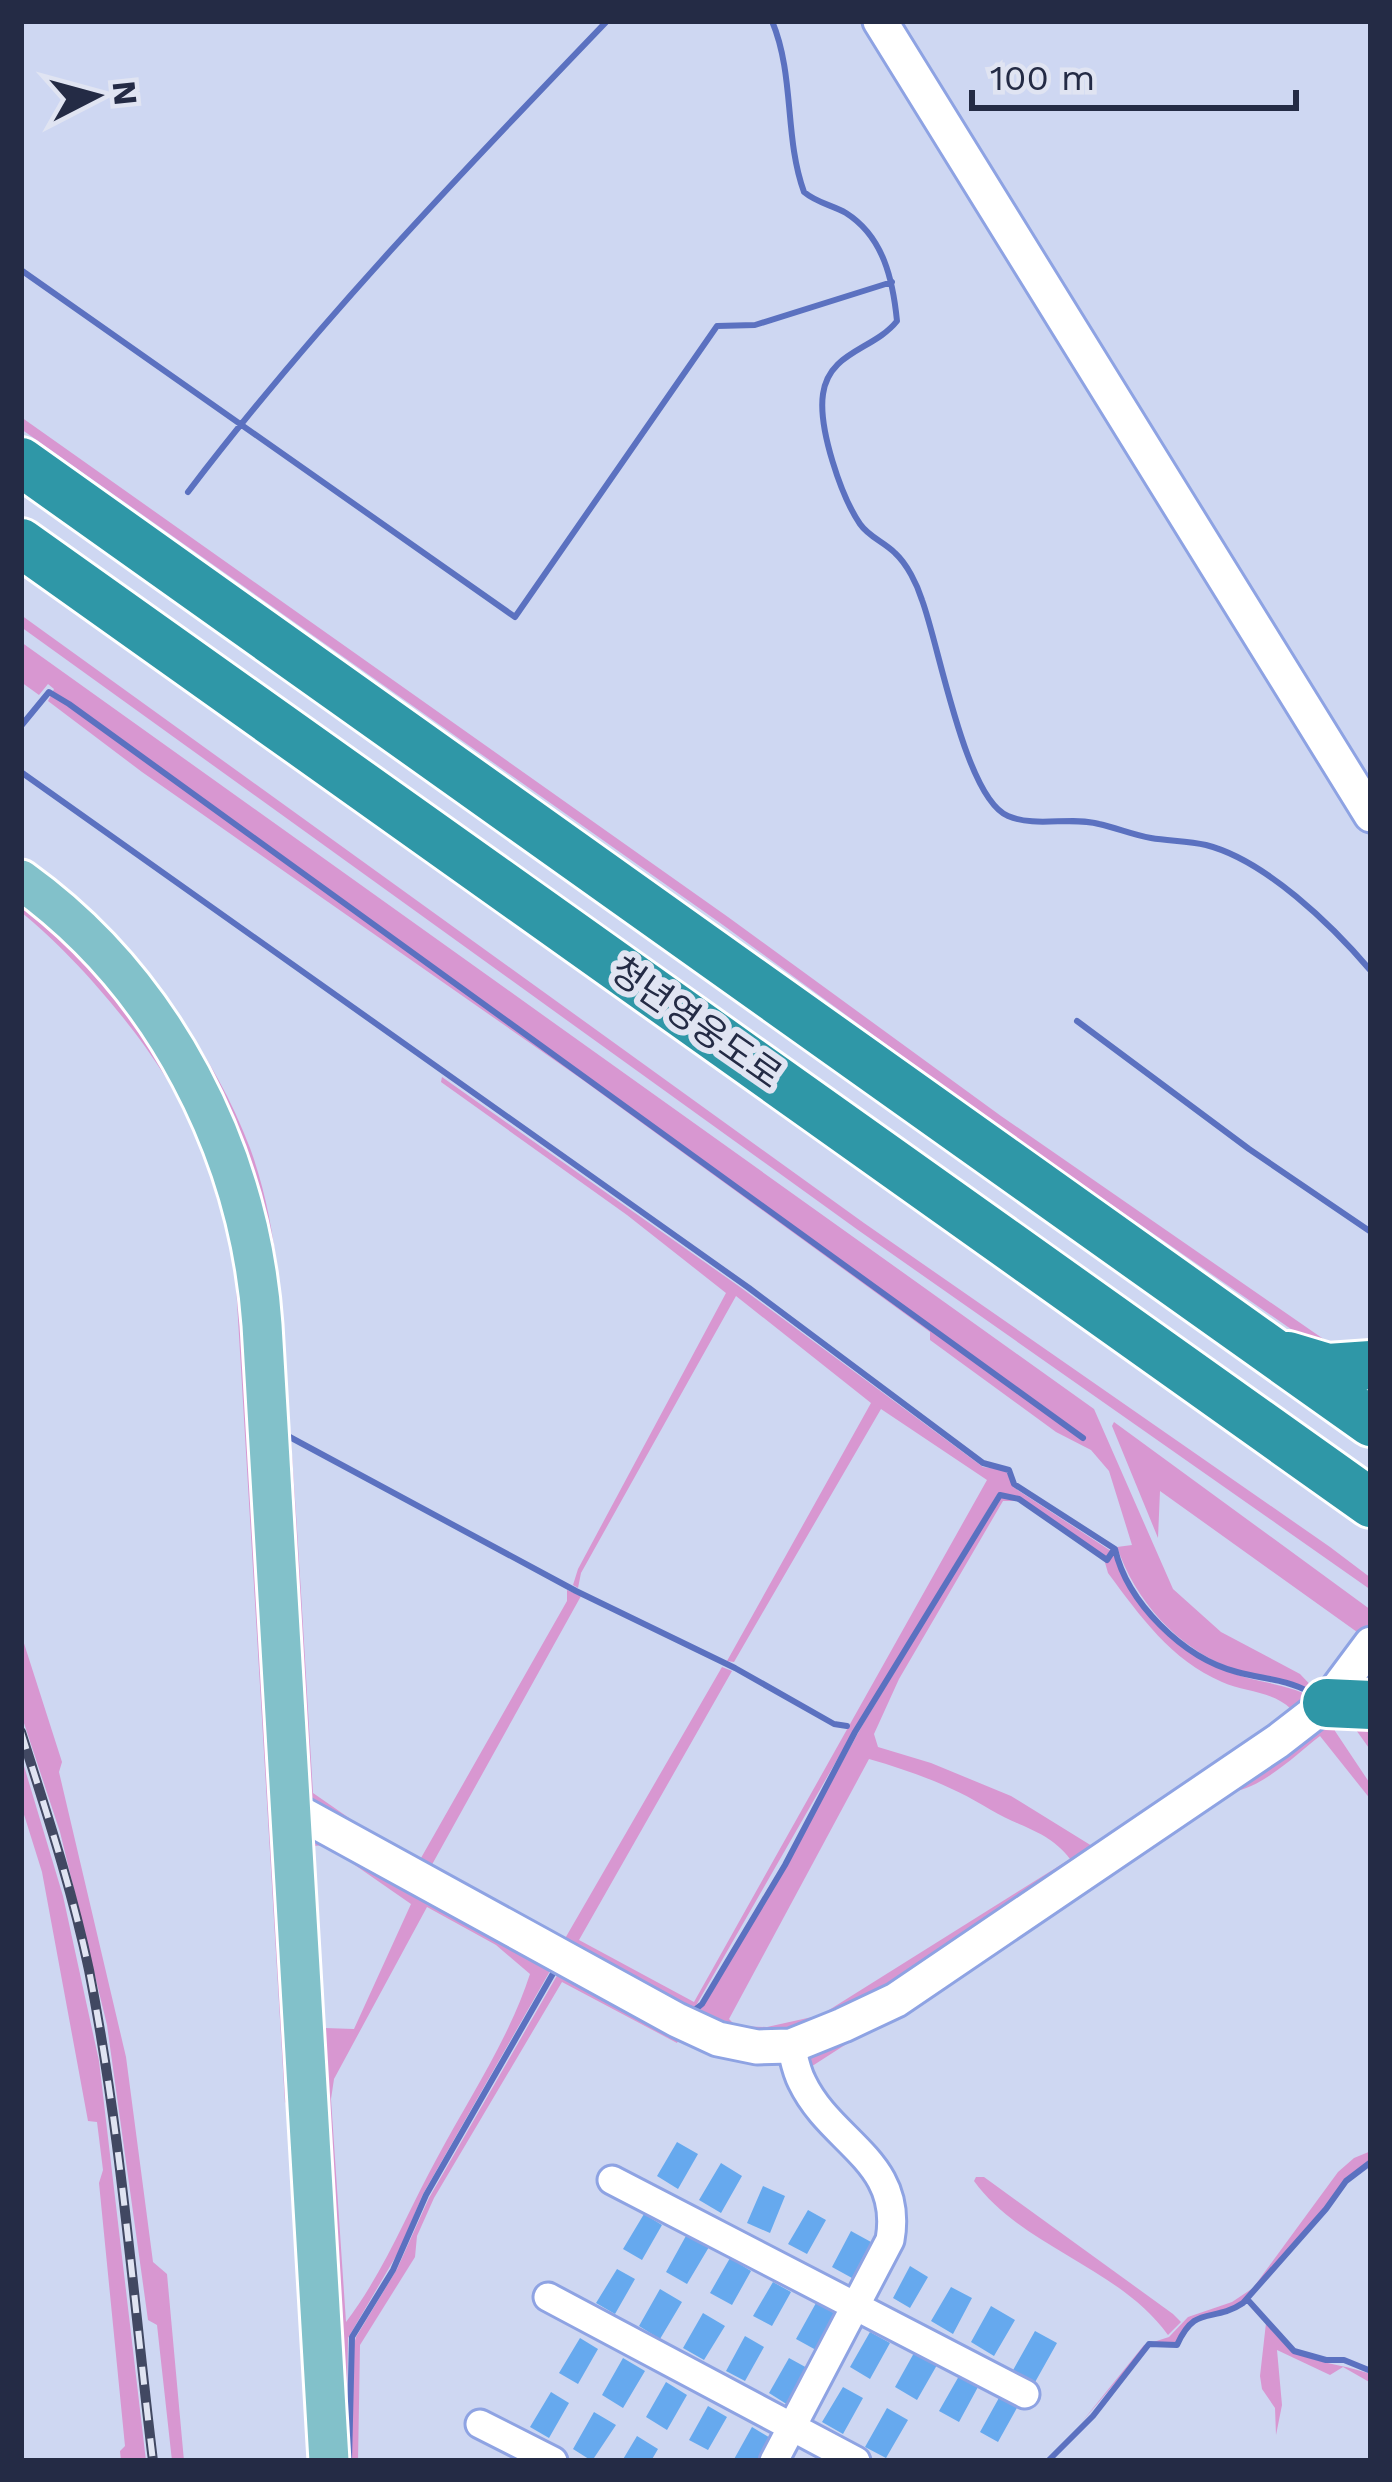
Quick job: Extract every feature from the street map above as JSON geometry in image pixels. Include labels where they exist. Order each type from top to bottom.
[{"type":"highway","name":"청년영웅도로","points":[[21,462],[1371,1422]]},
{"type":"highway","name":"청년영웅도로","points":[[21,543],[1371,1503]]},
{"type":"highway","points":[[1090,1303],[1263,1345],[1328,1368],[1371,1365]]},
{"type":"main road","points":[[21,880],[100,952],[163,1031],[208,1109],[247,1216],[262,1325],[329,2461]]},
{"type":"street","points":[[880,21],[1371,815]]},
{"type":"street","points":[[291,1808],[676,2020],[718,2039],[757,2047],[791,2045],[896,2000],[1278,1741],[1349,1704],[1371,1644]]},
{"type":"street","points":[[774,2461],[890,2240],[895,2216],[888,2189],[802,2083],[791,2045]]},
{"type":"street","points":[[612,2180],[1025,2394]]},
{"type":"street","points":[[548,2297],[856,2461]]},
{"type":"street","points":[[480,2423],[553,2461]]},
{"type":"shaded area","points":[[21,417],[1001,1116],[1348,1356],[1324,1352],[995,1124],[723,925],[21,429]]},
{"type":"shaded area","points":[[21,615],[864,1223],[1330,1547],[1371,1578],[1371,1590],[858,1230],[21,627]]},
{"type":"shaded area","points":[[21,642],[1094,1409],[1173,1589],[1221,1632],[1300,1674],[1321,1696],[1211,1659],[1160,1620],[1125,1567],[1117,1547],[1132,1545],[1109,1471],[1091,1450],[1056,1432],[930,1340],[930,1332],[580,1078],[142,772],[48,701],[54,689],[48,684],[39,695],[21,682]]},
{"type":"shaded area","points":[[21,856],[92,917],[156,986],[209,1064],[250,1148],[268,1210],[281,1304],[313,1793],[417,1865],[567,1601],[567,1590],[581,1596],[429,1870],[563,1942],[722,1667],[732,1671],[579,1940],[694,2002],[987,1480],[881,1409],[734,1662],[727,1661],[871,1403],[736,1296],[581,1573],[578,1588],[573,1585],[726,1293],[627,1215],[441,1082],[442,1077],[740,1287],[983,1467],[1006,1470],[1013,1487],[1111,1551],[1106,1557],[1020,1498],[998,1493],[857,1725],[694,2009],[378,1849],[307,1798],[235,1139],[21,869]]},
{"type":"shaded area","points":[[21,897],[120,999],[190,1106],[239,1240],[295,2090],[285,2103],[234,1252],[197,1137],[166,1078],[96,986],[21,912]]},
{"type":"shaded area","points":[[1114,1422],[1371,1610],[1371,1630],[1364,1637],[1160,1491],[1158,1538]]},
{"type":"shaded area","points":[[1001,1496],[1018,1501],[1003,1501],[899,1679],[874,1734],[878,1747],[1011,1796],[1092,1846],[1101,1845],[1273,1727],[1291,1709],[1267,1695],[1204,1673],[1172,1649],[1108,1573],[1104,1559],[1108,1561],[1114,1552],[1144,1608],[1174,1640],[1229,1672],[1319,1701],[1188,1796],[824,2026],[750,2038],[694,2016],[764,1904],[862,1726]],"holes":[[[869,1759],[947,1787],[1033,1830],[1070,1859],[821,2015],[767,2027],[736,2026],[729,2019]]]},
{"type":"shaded area","points":[[21,1634],[62,1762],[59,1772],[126,2057],[153,2262],[167,2274],[184,2461],[172,2461],[157,2325],[148,2320],[107,2025],[60,1832],[21,1714]]},
{"type":"shaded area","points":[[1335,1710],[1371,1718],[1371,1751],[1344,1713],[1334,1723],[1371,1785],[1371,1800],[1320,1736],[1265,1779],[1228,1792],[1142,1854],[806,2070],[802,2055]]},
{"type":"shaded area","points":[[21,1756],[63,1896],[99,2061],[146,2461],[121,2461],[125,2446],[97,2122],[88,2121],[42,1872],[21,1805]]},
{"type":"shaded area","points":[[309,1834],[554,1964],[423,2194],[399,2251],[348,2338],[346,2461],[310,1854],[325,2028],[354,2029],[411,1904],[326,1845],[313,1846],[310,1852]],"holes":[[[427,1907],[496,1945],[530,1974],[500,2045],[384,2263],[346,2322],[331,2099],[334,2079]]]},
{"type":"shaded area","points":[[559,1972],[679,2039],[677,2043],[562,1982],[434,2198],[417,2236],[415,2257],[360,2345],[358,2461],[352,2461],[356,2337],[397,2269],[429,2198]]},
{"type":"shaded area","points":[[1371,2151],[1371,2160],[1345,2180],[1242,2302],[1197,2317],[1176,2344],[1148,2344],[1081,2423],[1144,2345],[1169,2337],[1188,2317],[1232,2302],[1253,2288],[1338,2172]]},
{"type":"shaded area","points":[[984,2177],[1181,2322],[1168,2335],[1123,2291],[1018,2224],[994,2204],[974,2181]]},
{"type":"shaded area","points":[[1266,2323],[1301,2354],[1371,2374],[1371,2383],[1343,2367],[1330,2375],[1277,2350],[1282,2405],[1276,2435],[1275,2408],[1262,2389],[1260,2376]]},
{"type":"building","points":[[677,2142],[698,2154],[678,2189],[657,2176]]},
{"type":"building","points":[[721,2163],[742,2176],[721,2213],[699,2200]]},
{"type":"building","points":[[763,2186],[785,2196],[770,2233],[747,2223]]},
{"type":"building","points":[[808,2210],[826,2220],[807,2254],[788,2244]]},
{"type":"building","points":[[644,2214],[662,2225],[642,2260],[623,2249]]},
{"type":"building","points":[[851,2231],[871,2242],[852,2278],[832,2267]]},
{"type":"building","points":[[687,2234],[709,2247],[687,2284],[666,2272]]},
{"type":"building","points":[[730,2258],[751,2271],[732,2305],[710,2293]]},
{"type":"building","points":[[910,2266],[928,2277],[910,2308],[893,2298]]},
{"type":"building","points":[[617,2269],[635,2279],[615,2314],[596,2303]]},
{"type":"building","points":[[773,2282],[791,2292],[772,2326],[753,2316]]},
{"type":"building","points":[[951,2287],[972,2298],[953,2334],[931,2321]]},
{"type":"building","points":[[660,2289],[682,2302],[660,2339],[639,2326]]},
{"type":"building","points":[[816,2303],[836,2314],[816,2350],[796,2339]]},
{"type":"building","points":[[991,2306],[1015,2320],[994,2356],[971,2342]]},
{"type":"building","points":[[703,2313],[725,2326],[704,2360],[683,2348]]},
{"type":"building","points":[[1035,2331],[1057,2343],[1034,2384],[1012,2372]]},
{"type":"building","points":[[870,2332],[890,2343],[870,2379],[850,2367]]},
{"type":"building","points":[[745,2336],[764,2347],[745,2381],[726,2371]]},
{"type":"building","points":[[580,2338],[598,2349],[578,2384],[559,2373]]},
{"type":"building","points":[[914,2353],[937,2365],[917,2400],[895,2387]]},
{"type":"building","points":[[623,2358],[645,2371],[623,2408],[602,2395]]},
{"type":"building","points":[[789,2358],[809,2369],[788,2405],[769,2393]]},
{"type":"building","points":[[959,2376],[978,2387],[959,2422],[939,2411]]},
{"type":"building","points":[[666,2382],[687,2395],[667,2430],[646,2417]]},
{"type":"building","points":[[843,2387],[863,2398],[843,2434],[822,2422]]},
{"type":"building","points":[[551,2392],[569,2403],[549,2438],[530,2427]]},
{"type":"building","points":[[1000,2396],[1018,2406],[998,2442],[980,2432]]},
{"type":"building","points":[[708,2406],[727,2417],[708,2450],[689,2440]]},
{"type":"building","points":[[887,2408],[908,2420],[886,2458],[865,2447]]},
{"type":"building","points":[[594,2412],[616,2425],[592,2461],[573,2449]]},
{"type":"building","points":[[752,2427],[772,2439],[759,2461],[733,2461]]},
{"type":"building","points":[[637,2436],[658,2449],[651,2461],[622,2461]]},
{"type":"waterway","points":[[188,492],[338,309],[607,21]]},
{"type":"waterway","points":[[772,21],[784,63],[804,192],[846,213],[869,234],[884,261],[895,306],[897,321],[843,360],[827,380],[822,408],[832,461],[860,524],[891,549],[914,581],[979,781],[1008,816],[1088,822],[1228,853],[1296,896],[1371,971]]},
{"type":"waterway","points":[[21,270],[515,617],[717,326],[755,325],[892,282]]},
{"type":"waterway","points":[[21,726],[49,692],[69,704],[1083,1438]]},
{"type":"waterway","points":[[21,772],[749,1288],[983,1463],[1009,1470],[1014,1484],[1115,1549],[1121,1569],[1145,1608],[1178,1641],[1217,1665],[1309,1692]]},
{"type":"waterway","points":[[1077,1021],[1249,1149],[1371,1232]]},
{"type":"waterway","points":[[286,1435],[576,1591],[735,1668],[834,1724],[847,1726]]},
{"type":"waterway","points":[[691,2013],[702,2004],[785,1865],[855,1732],[1000,1495],[1019,1499],[1107,1560],[1113,1551]]},
{"type":"waterway","points":[[349,2461],[352,2337],[393,2270],[426,2195],[555,1970]]},
{"type":"waterway","points":[[1048,2461],[1093,2416],[1149,2344],[1177,2345],[1198,2319],[1243,2303],[1346,2181],[1371,2162]]},
{"type":"waterway","points":[[1247,2299],[1294,2351],[1344,2360],[1371,2371]]},
{"type":"railway","points":[[21,1732],[89,1970],[118,2154],[153,2461]]}]
